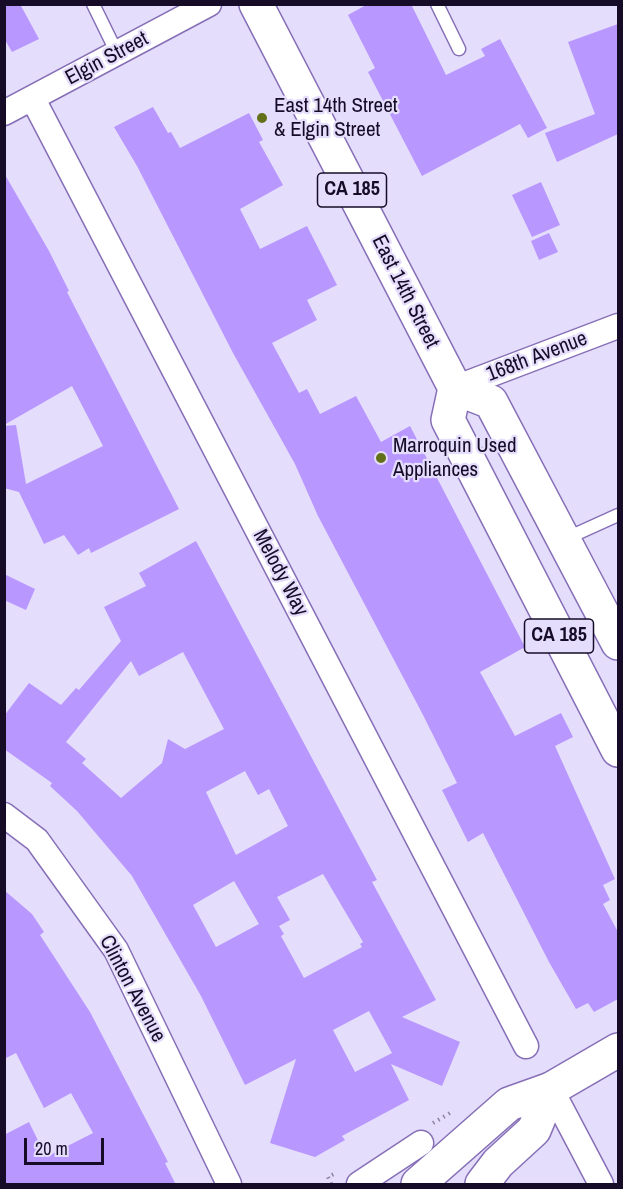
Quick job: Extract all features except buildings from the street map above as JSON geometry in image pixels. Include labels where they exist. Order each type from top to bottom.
[{"type":"main road","name":"East 14th Street","points":[[256,4],[455,388]]},
{"type":"main road","name":"CA 185","points":[[618,643],[491,402],[455,388],[448,420],[618,750]]},
{"type":"main road","points":[[418,1185],[509,1104],[551,1089],[618,1050]]},
{"type":"main road","points":[[482,1185],[498,1164],[534,1130],[551,1089]]},
{"type":"street","name":"Elgin Street","points":[[4,113],[209,4]]},
{"type":"street","name":"Melody Way","points":[[33,99],[526,1046]]},
{"type":"street","name":"168th Avenue","points":[[455,388],[618,326]]},
{"type":"street","name":"Clinton Avenue","points":[[4,815],[37,840],[116,950],[229,1185]]},
{"type":"street","points":[[551,1089],[601,1185]]},
{"type":"street","points":[[359,1185],[421,1143]]},
{"type":"lane","points":[[93,4],[117,53]]},
{"type":"lane","points":[[437,4],[459,49]]},
{"type":"lane","points":[[565,539],[618,515]]},
{"type":"place","name":"East 14th Street & Elgin Street","points":[[262,118]]},
{"type":"place","name":"Marroquin Used Appliances","points":[[381,458]]}]
